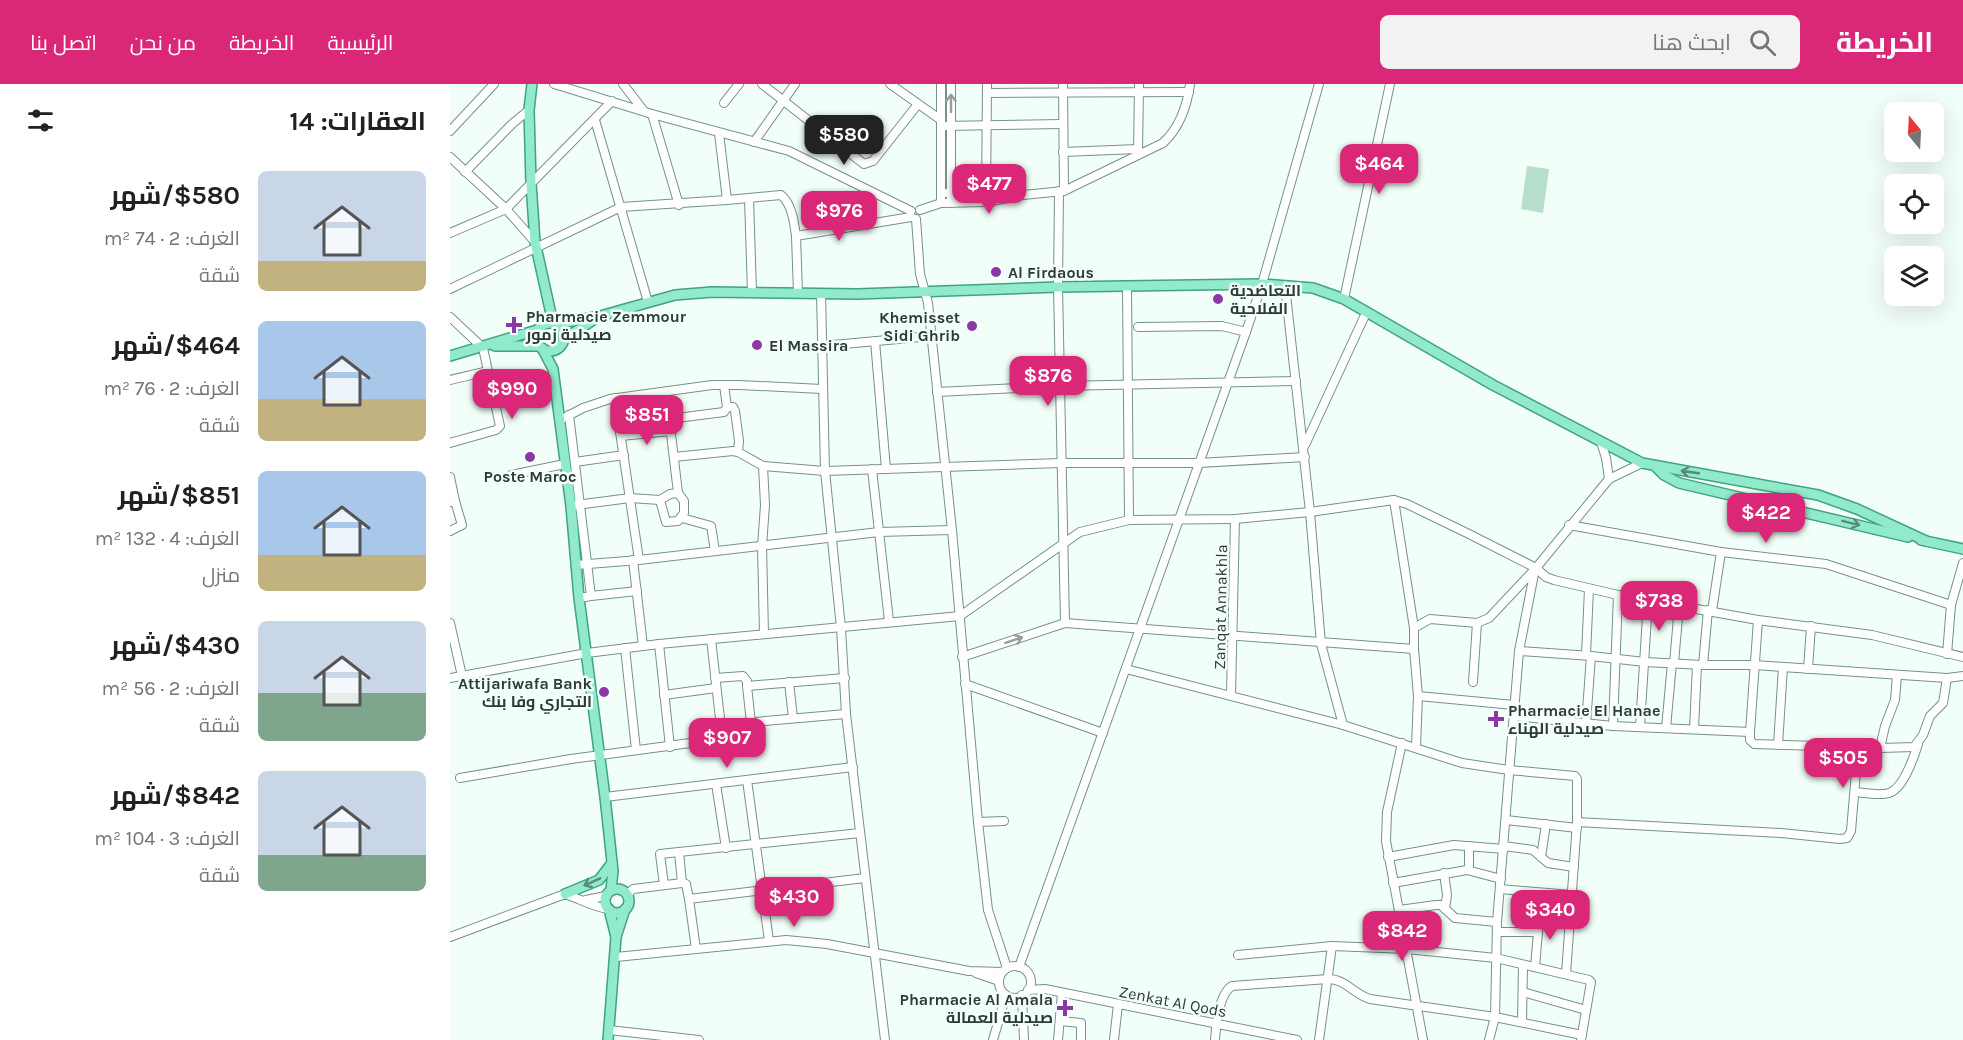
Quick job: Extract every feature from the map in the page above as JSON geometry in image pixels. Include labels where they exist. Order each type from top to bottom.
[{"type":"main road","points":[[529,86],[531,183],[536,245],[546,295],[548,325],[536,338],[554,369]]},
{"type":"main road","points":[[450,356],[485,347],[548,325],[600,316],[675,295],[695,293],[926,292],[1058,287],[1262,284],[1313,288],[1344,299],[1512,395],[1642,463],[1818,495],[1857,509],[1926,541]]},
{"type":"main road","points":[[485,347],[541,347],[549,351],[600,316]]},
{"type":"main road","points":[[548,325],[562,330],[562,343],[554,369],[560,420],[570,463],[575,505],[581,565],[579,598],[613,867],[605,903],[616,937],[608,1035]]},
{"type":"main road","points":[[1656,466],[1664,475],[1679,483],[1963,549]]},
{"type":"main road","points":[[613,867],[628,902],[616,937]]},
{"type":"main road","points":[[565,894],[602,877],[613,867]]},
{"type":"main road","points":[[608,893],[618,889],[626,893]]},
{"type":"main road","points":[[608,909],[615,912],[625,909]]},
{"type":"street","points":[[450,130],[494,84]]},
{"type":"street","points":[[554,84],[802,157],[913,216]]},
{"type":"street","points":[[623,84],[644,111]]},
{"type":"street","points":[[724,103],[739,84]]},
{"type":"street","points":[[762,84],[864,164],[873,161],[918,104]]},
{"type":"street","points":[[754,142],[795,84]]},
{"type":"street","points":[[890,84],[941,123],[951,126],[1062,124]]},
{"type":"street","points":[[941,84],[941,203]]},
{"type":"street","points":[[951,84],[951,203]]},
{"type":"street","points":[[999,981],[1016,970],[1027,943],[1141,629],[1166,553],[1181,518],[1262,284],[1319,84]]},
{"type":"street","points":[[1344,299],[1390,84]]},
{"type":"street","points":[[796,236],[913,216],[921,217],[920,210],[941,203],[986,202],[1061,191],[1163,143],[1172,135],[1182,117],[1189,88],[987,88],[986,202]]},
{"type":"street","points":[[1063,88],[1058,287],[1065,623]]},
{"type":"street","points":[[1138,153],[1139,88]]},
{"type":"street","points":[[450,232],[506,209],[612,101]]},
{"type":"street","points":[[465,172],[529,110]]},
{"type":"street","points":[[652,114],[679,205]]},
{"type":"street","points":[[595,120],[648,302]]},
{"type":"street","points":[[719,134],[727,200]]},
{"type":"street","points":[[1063,152],[1138,153]]},
{"type":"street","points":[[450,157],[506,209],[536,245]]},
{"type":"street","points":[[941,193],[1023,195]]},
{"type":"street","points":[[450,290],[536,245],[621,207],[679,205],[782,195],[785,197],[793,219],[796,236],[798,293]]},
{"type":"street","points":[[749,198],[752,292]]},
{"type":"street","points":[[913,216],[920,274],[926,292],[952,530],[962,657],[988,910],[1001,945],[1016,970],[1030,982],[1025,993],[1024,1040]]},
{"type":"street","points":[[1285,285],[1304,447],[1321,644],[1343,725]]},
{"type":"street","points":[[1127,286],[1129,520]]},
{"type":"street","points":[[821,293],[825,471],[841,628],[846,714],[885,1040]]},
{"type":"street","points":[[1304,447],[1366,313]]},
{"type":"street","points":[[450,317],[485,347],[500,426],[496,430],[450,443]]},
{"type":"street","points":[[1138,327],[1222,326],[1246,332]]},
{"type":"street","points":[[822,346],[931,336]]},
{"type":"street","points":[[875,342],[886,469]]},
{"type":"street","points":[[450,380],[488,371]]},
{"type":"street","points":[[937,392],[1061,386],[1296,381]]},
{"type":"street","points":[[560,420],[583,408],[615,398],[724,385],[822,389]]},
{"type":"street","points":[[669,419],[724,412],[726,407],[724,385]]},
{"type":"street","points":[[666,392],[678,493],[684,501],[682,518]]},
{"type":"street","points":[[615,398],[630,498],[643,646]]},
{"type":"street","points":[[726,407],[733,407],[735,411],[739,441],[738,452]]},
{"type":"street","points":[[569,415],[570,463]]},
{"type":"street","points":[[621,436],[670,431]]},
{"type":"street","points":[[1601,442],[1609,479]]},
{"type":"street","points":[[674,457],[738,452],[763,466],[825,471],[1062,463],[1199,463],[1305,457]]},
{"type":"street","points":[[512,476],[624,454]]},
{"type":"street","points":[[1414,628],[1434,618],[1477,623],[1489,618],[1536,568],[1609,479],[1642,463]]},
{"type":"street","points":[[763,466],[764,634]]},
{"type":"street","points":[[872,469],[889,621]]},
{"type":"street","points":[[450,477],[453,501],[462,525],[450,531]]},
{"type":"street","points":[[575,505],[630,498],[660,500],[670,494],[678,493]]},
{"type":"street","points":[[660,500],[666,522],[678,521],[682,518],[711,526],[715,551]]},
{"type":"street","points":[[1394,500],[1414,628],[1418,696],[1416,747]]},
{"type":"street","points":[[450,678],[625,648],[960,616],[1080,532],[1129,520],[1235,519],[1310,512],[1394,500],[1428,514],[1536,568],[1548,578],[1648,601],[1758,620],[1872,635],[1963,657]]},
{"type":"street","name":"Zanqat Annakhla","points":[[1231,695],[1235,519]]},
{"type":"street","points":[[1569,525],[1721,552],[1826,564],[1951,605]]},
{"type":"street","points":[[591,596],[581,565],[879,532],[952,530]]},
{"type":"street","points":[[1694,729],[1700,665],[1721,552]]},
{"type":"street","points":[[1947,654],[1951,605],[1963,563]]},
{"type":"street","points":[[1489,1040],[1495,1017],[1497,922],[1519,651],[1536,568]]},
{"type":"street","points":[[1586,724],[1589,589]]},
{"type":"street","points":[[579,598],[637,591]]},
{"type":"street","points":[[1613,726],[1618,595]]},
{"type":"street","points":[[1640,726],[1648,601]]},
{"type":"street","points":[[1666,728],[1679,606]]},
{"type":"street","points":[[1758,620],[1750,732],[1752,743],[1858,748],[1910,747],[1918,744]]},
{"type":"street","points":[[450,623],[462,676]]},
{"type":"street","points":[[962,657],[1065,623],[1321,644],[1414,649]]},
{"type":"street","points":[[1473,682],[1477,623]]},
{"type":"street","points":[[1808,669],[1811,626]]},
{"type":"street","points":[[460,778],[600,755],[720,739],[722,736],[711,639]]},
{"type":"street","points":[[658,644],[670,747]]},
{"type":"street","points":[[625,648],[636,750]]},
{"type":"street","points":[[1519,651],[1588,655],[1645,662],[1754,665],[1947,678],[1963,676]]},
{"type":"street","points":[[1778,745],[1783,667]]},
{"type":"street","points":[[1126,669],[1343,725],[1462,763],[1576,777],[1577,825],[1566,974]]},
{"type":"street","points":[[1880,748],[1885,726],[1896,700],[1897,675]]},
{"type":"street","points":[[715,678],[743,676],[747,681],[751,723]]},
{"type":"street","points":[[747,686],[845,678]]},
{"type":"street","points":[[1855,792],[1887,794],[1903,780],[1930,716],[1943,703],[1947,678]]},
{"type":"street","points":[[789,682],[793,718]]},
{"type":"street","points":[[965,684],[1103,733]]},
{"type":"street","points":[[664,695],[716,688]]},
{"type":"street","points":[[1418,696],[1514,705]]},
{"type":"street","points":[[720,725],[846,714]]},
{"type":"street","points":[[1514,716],[1613,726],[1750,732]]},
{"type":"street","points":[[1402,742],[1386,821],[1388,857],[1423,1040]]},
{"type":"street","points":[[1506,820],[1546,824],[1781,833],[1847,838],[1851,831],[1858,748]]},
{"type":"street","points":[[605,796],[853,767]]},
{"type":"street","points":[[747,780],[770,941]]},
{"type":"street","points":[[716,784],[726,848]]},
{"type":"street","points":[[978,822],[1004,820]]},
{"type":"street","points":[[1541,857],[1546,824]]},
{"type":"street","points":[[664,885],[660,854],[860,833]]},
{"type":"street","points":[[1388,857],[1454,845],[1504,847],[1533,850],[1548,863],[1574,867]]},
{"type":"street","points":[[1469,846],[1469,870]]},
{"type":"street","points":[[679,852],[682,882],[686,884],[696,949]]},
{"type":"street","points":[[1393,883],[1469,870],[1501,879]]},
{"type":"street","points":[[1444,873],[1447,895],[1445,909]]},
{"type":"street","points":[[689,899],[865,878]]},
{"type":"street","points":[[626,893],[633,889],[682,882]]},
{"type":"street","points":[[1500,889],[1572,895]]},
{"type":"street","points":[[585,900],[608,893]]},
{"type":"street","points":[[450,937],[565,894],[608,909]]},
{"type":"street","points":[[1399,910],[1436,904],[1455,918],[1497,922]]},
{"type":"street","points":[[1535,967],[1540,919],[1570,922]]},
{"type":"street","points":[[1497,932],[1538,932]]},
{"type":"street","points":[[616,957],[770,941],[804,941],[969,970],[999,981]]},
{"type":"street","points":[[1319,1040],[1332,946]]},
{"type":"street","points":[[1215,1040],[1225,994],[1232,986],[1328,979],[1345,982],[1363,997],[1522,1022],[1581,1038],[1590,981],[1496,958],[1407,949],[1332,946],[1238,955]]},
{"type":"street","points":[[1522,1022],[1523,965]]},
{"type":"street","points":[[969,970],[1016,970],[1045,988]]},
{"type":"street","points":[[999,981],[1001,989],[1009,996]]},
{"type":"street","points":[[1009,996],[1045,988]]},
{"type":"street","name":"Zenkat Al Qods","points":[[1045,988],[1297,1040]]},
{"type":"street","points":[[1523,992],[1586,1010]]},
{"type":"street","points":[[1058,1040],[1062,993]]},
{"type":"street","points":[[993,1040],[1009,996]]},
{"type":"street","points":[[1114,1040],[1118,1004]]},
{"type":"street","points":[[1060,1021],[1081,1023],[1081,1040]]},
{"type":"street","points":[[1550,1040],[1553,1029]]},
{"type":"street","points":[[608,1035],[699,1040]]},
{"type":"green space","points":[[1527,166],[1549,169],[1543,213],[1521,209]]},
{"type":"place","name":"Al Firdaous","points":[[996,272]]},
{"type":"place","name":"التعاضدية الفلاحية","points":[[1218,299]]},
{"type":"place","name":"Pharmacie Zemmour صيدلية زمور","points":[[514,325]]},
{"type":"place","name":"Khemisset Sidi Ghrib","points":[[972,326]]},
{"type":"place","name":"El Massira","points":[[757,345]]},
{"type":"place","name":"Poste Maroc","points":[[530,457]]},
{"type":"place","name":"Attijariwafa Bank التجاري وفا بنك","points":[[604,692]]},
{"type":"place","name":"Pharmacie El Hanae صيدلية الهناء","points":[[1496,719]]},
{"type":"place","name":"Pharmacie Al Amala صيدلية العمالة","points":[[1065,1008]]}]
